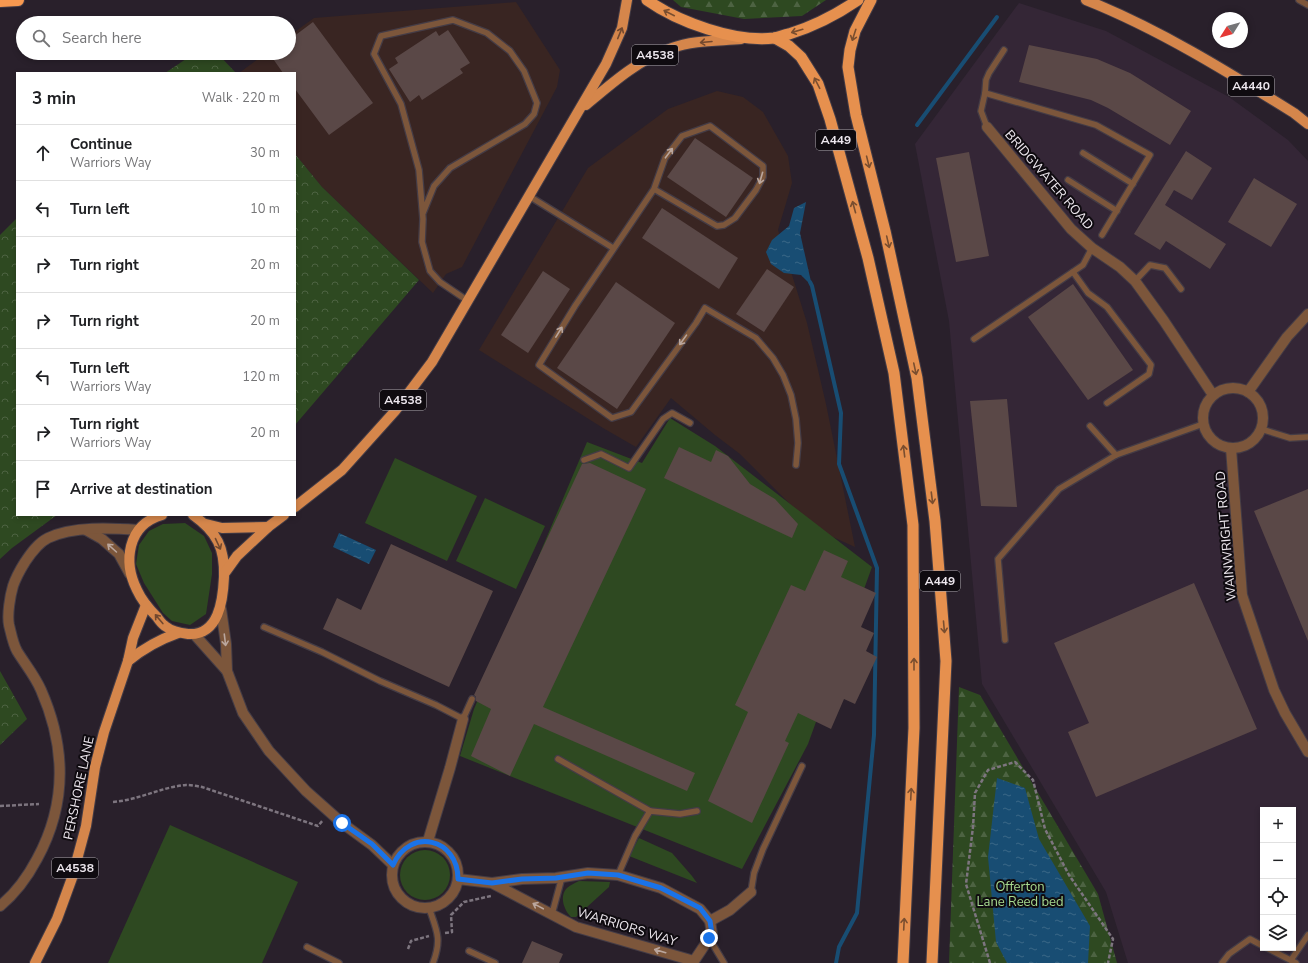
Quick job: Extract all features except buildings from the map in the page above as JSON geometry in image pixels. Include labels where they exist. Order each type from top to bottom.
[{"type":"highway","points":[[0,1],[18,0]]},
{"type":"highway","points":[[647,0],[680,18],[707,28],[745,38],[775,38],[806,29],[825,21],[858,0]]},
{"type":"highway","name":"A449","points":[[871,0],[855,31],[850,50],[848,67],[856,115],[885,231],[917,378],[935,521],[946,661],[932,963]]},
{"type":"highway","name":"A449","points":[[775,38],[789,46],[801,57],[818,84],[830,119],[868,258],[894,373],[913,525],[914,728],[902,963]]},
{"type":"main road","name":"A4538","points":[[296,506],[342,470],[395,411],[432,362],[606,64],[622,28],[627,0]]},
{"type":"main road","name":"A4440","points":[[1086,0],[1104,7],[1193,52],[1294,113],[1308,124]]},
{"type":"main road","name":"A4538","points":[[580,110],[617,79],[645,60],[672,48],[694,43],[745,38]]},
{"type":"main road","points":[[160,516],[148,522],[138,530],[129,549],[130,574],[146,605],[164,626],[178,633],[194,634],[206,629],[215,620],[221,609],[224,574],[223,558],[219,543],[206,524]]},
{"type":"main road","points":[[194,516],[206,524],[222,528],[268,526]]},
{"type":"main road","points":[[224,574],[237,556],[268,526],[283,516]]},
{"type":"main road","name":"PERSHORE LANE","points":[[35,963],[57,919],[72,878],[86,826],[94,767],[128,661],[133,638],[146,605]]},
{"type":"main road","points":[[128,661],[142,649],[161,639],[178,633]]},
{"type":"street","name":"BRIDGWATER ROAD","points":[[987,127],[1071,229],[1092,248],[1120,267],[1135,281],[1164,321],[1213,395]]},
{"type":"street","points":[[1248,392],[1287,337],[1308,314]]},
{"type":"street","points":[[1239,388],[1248,392],[1255,398],[1260,405],[1262,414],[1261,429],[1255,438],[1248,444],[1231,448],[1221,446],[1213,441],[1207,433],[1203,424],[1202,416],[1207,401],[1213,395],[1221,390],[1239,388]]},
{"type":"street","name":"WAINWRIGHT ROAD","points":[[1231,448],[1242,595],[1274,690],[1285,713],[1308,752]]},
{"type":"street","points":[[86,530],[102,539],[119,554],[130,574]]},
{"type":"street","points":[[0,906],[10,898],[31,870],[46,843],[54,820],[60,791],[59,752],[53,721],[41,688],[16,649],[8,623],[10,596],[16,576],[33,550],[47,539],[66,532],[86,530],[138,530]]},
{"type":"street","points":[[221,609],[226,644],[226,671]]},
{"type":"street","points":[[194,634],[226,671],[243,713],[269,751],[306,791],[342,823],[372,844],[393,865]]},
{"type":"street","points":[[428,841],[463,719]]},
{"type":"street","points":[[428,841],[442,846],[448,851],[456,864],[458,879],[456,888],[451,895],[438,906],[429,908],[408,904],[399,896],[394,887],[391,876],[393,865],[396,857],[410,845],[428,841]]},
{"type":"street","name":"WARRIORS WAY","points":[[458,879],[492,883],[522,879],[562,877],[588,873],[618,875],[661,888],[700,908],[710,921],[712,934],[695,962],[576,927],[492,883]]},
{"type":"street","points":[[710,921],[730,910],[751,892]]},
{"type":"lane","points":[[1299,0],[1308,5]]},
{"type":"lane","points":[[423,213],[434,186],[450,168],[525,124],[534,114],[537,103],[524,71],[510,51],[487,33],[453,20],[381,36],[374,54],[401,104],[419,170],[423,213],[422,242],[430,271],[440,282],[468,301]]},
{"type":"lane","points":[[987,127],[981,111],[986,80],[1004,50]]},
{"type":"lane","points":[[985,93],[1096,125],[1150,155],[1102,235]]},
{"type":"lane","points":[[654,189],[717,226],[724,225],[735,218],[756,190],[763,178],[763,166],[710,126],[682,136],[665,158],[654,189],[575,306],[539,365],[612,418],[632,412],[696,323],[705,308],[756,338],[773,358],[783,375],[791,395],[796,419],[798,443],[796,465]]},
{"type":"lane","points":[[1083,153],[1132,184]]},
{"type":"lane","points":[[1068,180],[1117,211]]},
{"type":"lane","points":[[529,196],[613,248]]},
{"type":"lane","points":[[974,339],[1083,265],[1092,248]]},
{"type":"lane","points":[[1135,281],[1150,265],[1165,268],[1181,289]]},
{"type":"lane","points":[[1072,272],[1088,293],[1107,307],[1151,365],[1150,374],[1107,403]]},
{"type":"lane","points":[[584,460],[601,454],[629,468],[662,419],[672,413],[690,423]]},
{"type":"lane","points":[[1005,640],[998,559],[1059,489],[1116,455],[1203,424]]},
{"type":"lane","points":[[1090,426],[1116,455]]},
{"type":"lane","points":[[1261,429],[1290,438],[1308,437]]},
{"type":"lane","points":[[264,627],[322,652],[463,719],[472,699]]},
{"type":"lane","points":[[558,760],[650,811],[680,814],[697,811]]},
{"type":"lane","points":[[751,892],[754,873],[763,849],[802,766]]},
{"type":"lane","points":[[618,875],[635,836],[650,811]]},
{"type":"lane","points":[[552,914],[562,877]]},
{"type":"lane","points":[[429,908],[439,945],[433,963]]},
{"type":"lane","points":[[1274,951],[1293,961],[1308,935]]},
{"type":"lane","points":[[709,938],[724,963]]},
{"type":"lane","points":[[1222,963],[1229,954],[1250,939],[1260,944]]},
{"type":"lane","points":[[307,947],[338,963]]},
{"type":"lane","points":[[469,951],[495,963]]},
{"type":"path","points":[[990,963],[966,884],[974,827],[975,793],[988,770],[1015,762],[1033,780],[1045,829],[1069,875],[1113,939],[1108,963]]},
{"type":"path","points":[[113,802],[128,801],[163,790],[187,785],[202,787],[318,826],[330,812]]},
{"type":"path","points":[[0,806],[39,804]]},
{"type":"path","points":[[408,949],[411,941],[437,934],[452,932],[451,915],[464,902],[492,896]]},
{"type":"shaded area","points":[[516,2],[560,70],[557,87],[462,267],[446,274],[433,293],[322,187],[296,155],[296,72],[240,72],[257,60],[296,60],[296,31],[314,18]]},
{"type":"shaded area","points":[[1019,3],[1106,31],[1229,97],[1288,140],[1308,161],[1308,963],[1128,963],[1106,892],[982,684],[949,321],[915,144]]},
{"type":"shaded area","points":[[717,91],[743,97],[763,112],[788,156],[792,183],[778,230],[807,323],[826,404],[855,547],[815,529],[740,454],[671,398],[636,447],[479,350],[588,168],[668,109]]},
{"type":"green space","points":[[673,0],[826,0],[802,16],[744,19],[681,7]]},
{"type":"green space","points":[[184,60],[224,60],[235,72],[166,72]]},
{"type":"green space","points":[[296,155],[322,187],[419,280],[296,424]]},
{"type":"green space","points":[[16,219],[16,516],[56,516],[12,548],[0,559],[0,235]]},
{"type":"green space","points":[[670,418],[715,446],[872,567],[808,744],[742,869],[460,756],[474,709],[587,442],[642,463]]},
{"type":"green space","points":[[395,458],[477,496],[447,561],[365,523]]},
{"type":"green space","points":[[485,498],[545,526],[516,589],[456,561]]},
{"type":"green space","points":[[185,523],[204,536],[212,553],[212,574],[206,614],[190,625],[172,621],[163,613],[144,583],[136,564],[139,545],[149,531],[163,524]]},
{"type":"green space","points":[[0,671],[27,719],[0,745]]},
{"type":"green space","name":"Offerton Lane Reed bed","points":[[959,687],[980,695],[1098,894],[1117,963],[949,963]]},
{"type":"green space","points":[[170,825],[298,882],[262,963],[108,963]]},
{"type":"green space","points":[[639,838],[672,853],[697,883],[629,856]]},
{"type":"green space","points":[[420,850],[430,850],[443,857],[450,870],[450,880],[443,893],[430,900],[420,900],[411,896],[404,889],[400,880],[400,870],[404,861],[411,854]]},
{"type":"green space","points":[[579,881],[610,882],[609,887],[576,917],[571,917],[566,911],[563,903],[563,895],[568,887]]},
{"type":"water","points":[[806,202],[800,233],[812,286],[801,275],[784,273],[771,264],[766,252],[772,240],[789,226],[794,208]]},
{"type":"water","points":[[339,533],[376,550],[369,564],[333,547]]},
{"type":"water","points":[[997,778],[1025,788],[1039,839],[1090,926],[1088,963],[1007,963],[996,942],[988,857]]},
{"type":"waterway","points":[[917,125],[997,17]]},
{"type":"waterway","points":[[810,282],[841,413],[839,464],[877,568],[874,735],[857,913],[839,947],[836,963]]},
{"type":"route","points":[[342,823],[372,844],[393,865],[396,857],[410,845],[428,841],[442,846],[453,857],[458,872],[458,879],[492,883],[522,879],[556,878],[588,873],[618,875],[661,888],[700,908],[710,921],[712,934],[709,938]]}]
